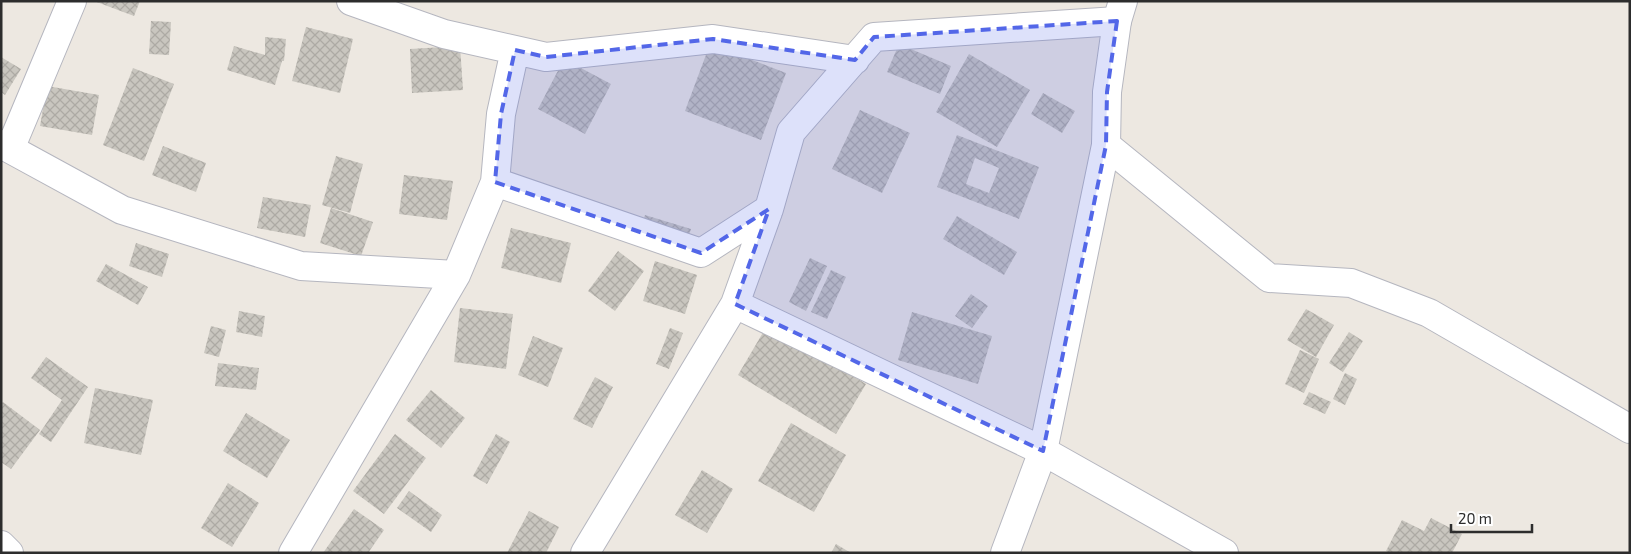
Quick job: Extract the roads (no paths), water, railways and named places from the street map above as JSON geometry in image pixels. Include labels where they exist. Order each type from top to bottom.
[{"type":"street","points":[[72,1],[6,147],[122,210],[302,266],[456,275]]},
{"type":"street","points":[[351,1],[444,34],[546,57],[713,39],[855,60]]},
{"type":"street","points":[[585,553],[735,304],[769,209],[791,132],[874,37],[1120,11],[1107,92],[1106,145],[1043,451],[1005,553]]},
{"type":"street","points":[[293,553],[456,275],[495,182],[501,114],[515,50]]},
{"type":"street","points":[[1106,145],[1269,278],[1352,283],[1428,313],[1630,429]]},
{"type":"street","points":[[495,182],[701,253],[769,209]]},
{"type":"street","points":[[735,304],[1043,451],[1224,553]]},
{"type":"street","points":[[1,545],[9,553]]}]
